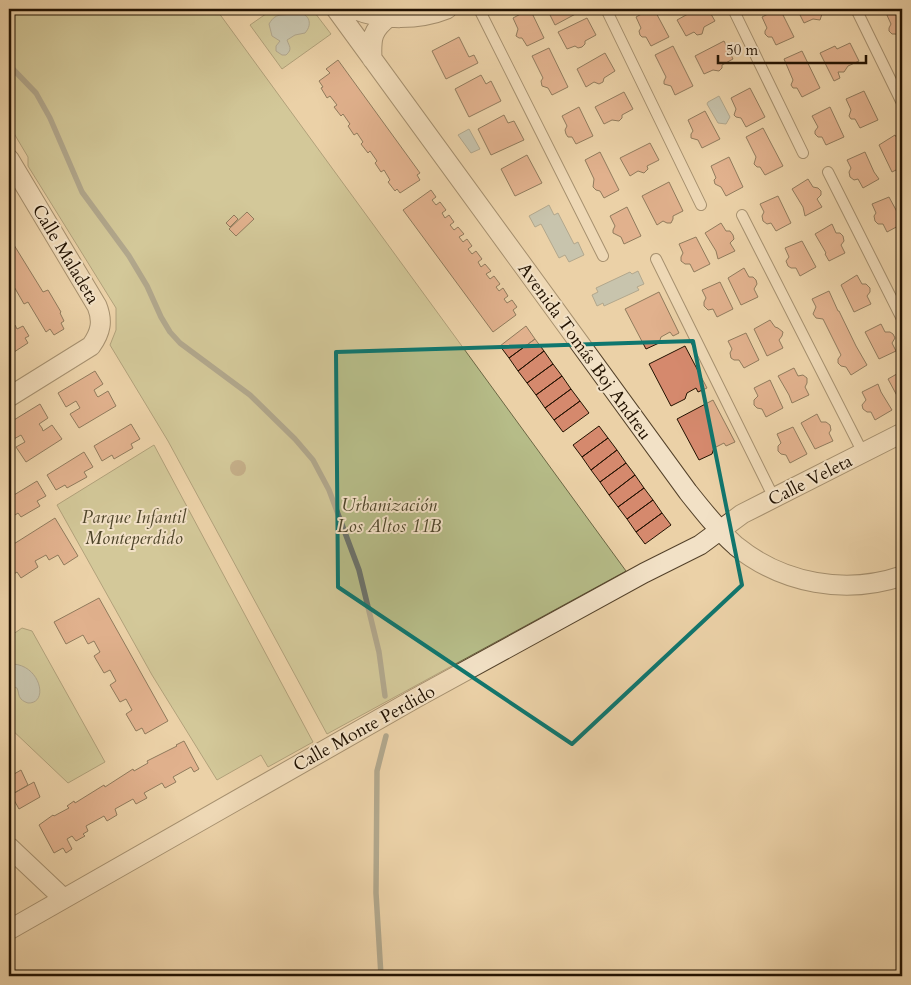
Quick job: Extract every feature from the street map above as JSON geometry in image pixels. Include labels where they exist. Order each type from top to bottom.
[{"type":"street","name":"Avenida Tomás Boj Andreu","points":[[336,9],[688,492],[720,530],[738,547],[758,560],[775,570],[796,578],[822,584],[847,586],[867,585],[902,576]]},
{"type":"street","points":[[354,9],[360,12],[389,17],[415,16],[447,9]]},
{"type":"street","points":[[372,59],[371,41],[377,26],[389,17]]},
{"type":"street","name":"Calle Maladeta","points":[[9,159],[101,314],[101,326],[98,337],[91,346],[9,397]]},
{"type":"street","name":"Calle Veleta","points":[[720,530],[742,514],[902,433]]},
{"type":"street","name":"Calle Monte Perdido","points":[[9,930],[393,711],[644,573],[700,545],[720,530]]},
{"type":"street","points":[[9,847],[63,898]]},
{"type":"lane","points":[[479,9],[603,256]]},
{"type":"lane","points":[[606,9],[701,205]]},
{"type":"lane","points":[[733,9],[804,153]]},
{"type":"lane","points":[[856,9],[902,103]]},
{"type":"lane","points":[[828,172],[902,319]]},
{"type":"lane","points":[[742,215],[863,453]]},
{"type":"lane","points":[[656,259],[774,498]]},
{"type":"highlighted area","points":[[693,341],[742,585],[572,744],[338,587],[336,352]]},
{"type":"green space","name":"Urbanización Los Altos 11B","points":[[9,9],[216,9],[626,571],[327,734],[168,441],[110,345],[116,330],[116,308],[28,166],[28,157],[9,125]]},
{"type":"green space","points":[[273,9],[312,9],[331,34],[282,69],[250,25]]},
{"type":"green space","name":"Parque Infantil Monteperdido","points":[[154,445],[313,742],[268,767],[261,755],[217,780],[152,675],[57,505]]},
{"type":"green space","points":[[22,628],[32,631],[105,762],[68,783],[9,727],[9,637]]},
{"type":"water","points":[[300,12],[306,16],[309,26],[305,33],[295,35],[287,40],[290,48],[289,51],[286,55],[282,55],[276,51],[276,46],[280,41],[272,36],[269,24],[275,17]]},
{"type":"water","points":[[719,96],[730,117],[726,124],[718,123],[707,104]]},
{"type":"water","points":[[469,129],[480,149],[471,153],[458,135]]},
{"type":"water","points":[[549,205],[554,215],[558,213],[574,244],[578,242],[584,255],[569,262],[565,255],[559,258],[541,224],[535,227],[529,216]]},
{"type":"water","points":[[638,271],[644,284],[637,287],[639,290],[604,306],[603,303],[597,306],[592,295],[598,292],[596,288],[630,272],[632,274]]},
{"type":"water","points":[[9,664],[20,665],[28,669],[34,676],[40,691],[39,697],[35,702],[28,703],[23,701],[19,697],[17,688],[9,685]]},
{"type":"building","points":[[530,9],[544,38],[527,46],[522,38],[516,36],[518,29],[513,18]]},
{"type":"building","points":[[547,9],[582,9],[583,10],[555,25]]},
{"type":"building","points":[[654,9],[669,37],[651,46],[646,37],[640,35],[639,31],[641,28],[636,17]]},
{"type":"building","points":[[697,9],[708,9],[715,21],[704,27],[702,34],[697,35],[694,32],[686,36],[677,20]]},
{"type":"building","points":[[780,9],[794,37],[776,45],[772,37],[768,37],[765,34],[767,28],[762,17]]},
{"type":"building","points":[[797,9],[832,9],[822,14],[820,20],[813,19],[804,23]]},
{"type":"building","points":[[895,9],[902,9],[902,42],[900,43],[896,34],[892,34],[889,31],[891,24],[886,13]]},
{"type":"building","points":[[587,18],[596,35],[585,41],[582,47],[578,48],[575,46],[567,49],[558,32]]},
{"type":"building","points":[[459,37],[469,57],[474,55],[478,63],[446,79],[432,51]]},
{"type":"building","points":[[724,41],[733,59],[722,65],[719,71],[713,70],[704,74],[695,56]]},
{"type":"building","points":[[850,43],[859,61],[848,66],[844,72],[838,72],[840,78],[834,81],[820,53],[835,46],[837,49]]},
{"type":"building","points":[[673,46],[693,86],[675,95],[671,86],[664,84],[666,77],[655,55]]},
{"type":"building","points":[[549,48],[568,87],[552,95],[548,88],[542,86],[541,81],[543,78],[532,56]]},
{"type":"building","points":[[802,51],[820,88],[802,97],[797,88],[793,88],[791,85],[793,80],[784,59]]},
{"type":"building","points":[[605,53],[615,71],[604,78],[603,82],[599,84],[594,82],[586,87],[577,69]]},
{"type":"building","points":[[338,60],[420,173],[417,175],[420,180],[400,193],[397,189],[395,191],[388,182],[390,180],[384,170],[381,172],[375,163],[377,161],[370,151],[368,153],[361,144],[363,142],[357,133],[354,135],[348,126],[350,124],[343,114],[341,116],[334,107],[337,105],[330,96],[327,98],[321,88],[323,87],[319,81],[330,73],[326,69]]},
{"type":"building","points":[[481,75],[486,84],[491,81],[501,101],[469,117],[455,89]]},
{"type":"building","points":[[750,88],[765,117],[746,127],[741,118],[734,115],[736,109],[731,98]]},
{"type":"building","points":[[864,91],[878,120],[860,128],[855,119],[851,119],[849,116],[851,110],[846,99]]},
{"type":"building","points":[[624,92],[633,109],[622,115],[619,121],[612,120],[604,124],[595,107]]},
{"type":"building","points":[[579,107],[593,136],[576,144],[572,137],[568,137],[566,134],[567,126],[562,116]]},
{"type":"building","points":[[830,107],[844,137],[826,145],[822,137],[818,137],[815,134],[818,127],[812,116]]},
{"type":"building","points":[[705,111],[720,139],[702,148],[698,140],[691,138],[693,131],[688,120]]},
{"type":"building","points":[[504,115],[508,123],[514,121],[524,140],[491,155],[478,129]]},
{"type":"building","points":[[763,128],[783,166],[765,175],[760,167],[754,164],[756,157],[746,137]]},
{"type":"building","points":[[895,135],[900,143],[902,143],[902,167],[892,172],[879,145]]},
{"type":"building","points":[[650,143],[659,160],[647,166],[648,169],[644,173],[638,171],[630,176],[620,158]]},
{"type":"building","points":[[600,152],[619,190],[604,198],[600,191],[593,187],[594,179],[585,160]]},
{"type":"building","points":[[865,152],[879,179],[863,188],[858,179],[854,180],[850,177],[849,172],[851,168],[847,160]]},
{"type":"building","points":[[527,155],[542,183],[515,196],[501,169]]},
{"type":"building","points":[[729,157],[743,187],[726,196],[721,187],[715,184],[714,180],[716,178],[711,166]]},
{"type":"building","points":[[808,179],[813,187],[821,191],[821,195],[817,199],[822,207],[805,216],[803,207],[792,189]]},
{"type":"building","points":[[669,182],[683,211],[673,216],[671,223],[663,221],[657,225],[642,196]]},
{"type":"building","points":[[431,190],[436,197],[432,200],[436,205],[440,202],[446,210],[442,213],[445,218],[449,215],[454,222],[450,225],[454,230],[458,227],[464,234],[459,237],[463,242],[467,239],[472,246],[468,249],[472,254],[476,251],[482,259],[478,262],[481,267],[485,264],[491,271],[486,274],[490,279],[494,276],[500,284],[496,287],[499,291],[503,288],[508,296],[504,299],[507,303],[512,300],[517,307],[513,310],[516,315],[493,332],[403,210]]},
{"type":"building","points":[[778,196],[791,223],[776,231],[771,223],[767,224],[763,221],[762,216],[764,212],[760,204]]},
{"type":"building","points":[[889,197],[902,224],[887,232],[883,224],[878,224],[875,221],[874,216],[876,213],[872,204]]},
{"type":"building","points":[[627,207],[641,236],[624,244],[621,237],[613,233],[615,226],[610,216]]},
{"type":"building","points":[[247,212],[254,219],[236,236],[229,229]]},
{"type":"building","points":[[234,215],[238,219],[230,227],[226,223]]},
{"type":"building","points":[[721,223],[726,231],[730,231],[733,235],[734,239],[730,243],[735,251],[718,259],[716,251],[705,233]]},
{"type":"building","points":[[832,224],[836,233],[840,233],[843,236],[844,241],[841,245],[845,253],[829,261],[815,234]]},
{"type":"building","points":[[696,237],[710,264],[694,272],[690,264],[685,264],[681,261],[683,253],[679,244]]},
{"type":"building","points":[[802,241],[816,267],[800,276],[796,268],[788,266],[786,261],[789,257],[785,248]]},
{"type":"building","points":[[14,245],[43,292],[48,290],[61,312],[64,321],[61,323],[64,329],[54,335],[50,329],[46,332],[28,302],[24,304],[9,278],[9,247],[10,249]]},
{"type":"building","points":[[744,268],[749,277],[753,277],[756,280],[757,284],[754,289],[758,297],[741,305],[728,278]]},
{"type":"building","points":[[857,275],[862,284],[866,284],[870,288],[867,296],[871,304],[854,312],[841,285]]},
{"type":"building","points":[[720,282],[733,309],[717,317],[713,309],[708,310],[704,306],[706,298],[702,290]]},
{"type":"building","points":[[829,291],[867,365],[851,375],[846,367],[838,363],[841,355],[823,319],[816,318],[813,314],[816,307],[812,299]]},
{"type":"building","points":[[659,292],[679,333],[673,336],[670,332],[661,337],[659,343],[646,349],[625,309]]},
{"type":"building","points":[[770,320],[775,327],[783,332],[779,340],[783,348],[767,356],[754,329]]},
{"type":"building","points":[[881,324],[885,332],[893,334],[895,338],[892,343],[896,351],[879,359],[865,332]]},
{"type":"building","points":[[15,325],[17,329],[23,326],[29,336],[25,338],[28,343],[11,354],[9,351],[9,329]]},
{"type":"building","points":[[526,326],[535,339],[509,358],[500,346]]},
{"type":"building","points":[[746,333],[759,360],[744,368],[739,360],[731,358],[730,353],[732,349],[728,341]]},
{"type":"building","points":[[535,339],[544,351],[518,371],[509,358]]},
{"type":"building","points":[[685,346],[707,388],[698,392],[696,388],[687,393],[685,399],[671,406],[649,364]]},
{"type":"building","points":[[544,351],[553,364],[527,383],[518,371]]},
{"type":"building","points":[[553,364],[562,376],[536,395],[527,383]]},
{"type":"building","points":[[794,368],[798,376],[803,375],[807,378],[805,387],[809,395],[792,403],[778,376]]},
{"type":"building","points":[[95,371],[103,384],[94,390],[97,396],[108,391],[116,406],[79,428],[70,414],[80,408],[76,401],[66,407],[58,393]]},
{"type":"building","points":[[902,371],[902,405],[888,379]]},
{"type":"building","points":[[562,376],[571,389],[545,408],[536,395]]},
{"type":"building","points":[[770,380],[783,408],[766,417],[762,409],[754,405],[754,400],[758,396],[754,388]]},
{"type":"building","points":[[878,384],[892,410],[875,420],[871,412],[863,409],[862,405],[866,400],[862,392]]},
{"type":"building","points":[[571,389],[580,401],[554,420],[545,408]]},
{"type":"building","points":[[713,400],[735,442],[726,446],[724,443],[714,448],[712,454],[699,460],[677,419]]},
{"type":"building","points":[[580,401],[589,413],[563,432],[554,420]]},
{"type":"building","points":[[40,404],[48,418],[39,424],[43,431],[52,425],[62,439],[26,462],[16,447],[25,442],[21,435],[12,440],[9,435],[9,423]]},
{"type":"building","points":[[817,414],[821,422],[826,422],[830,425],[831,430],[829,433],[833,441],[815,449],[801,423]]},
{"type":"building","points":[[131,424],[140,439],[131,444],[133,448],[114,459],[112,455],[102,461],[94,446]]},
{"type":"building","points":[[599,426],[608,438],[582,457],[573,445]]},
{"type":"building","points":[[793,427],[807,454],[790,463],[786,455],[778,451],[778,446],[781,443],[777,434]]},
{"type":"building","points":[[608,438],[617,450],[591,470],[582,457]]},
{"type":"building","points":[[617,450],[626,463],[600,482],[591,470]]},
{"type":"building","points":[[84,452],[93,467],[84,472],[87,477],[67,488],[65,485],[56,490],[47,475]]},
{"type":"building","points":[[626,463],[635,475],[609,495],[600,482]]},
{"type":"building","points":[[635,475],[644,488],[618,507],[609,495]]},
{"type":"building","points":[[37,481],[46,496],[37,501],[40,506],[21,517],[18,513],[9,519],[9,498]]},
{"type":"building","points":[[644,488],[653,500],[627,519],[618,507]]},
{"type":"building","points":[[653,500],[662,513],[636,532],[627,519]]},
{"type":"building","points":[[662,513],[671,525],[645,544],[636,532]]},
{"type":"building","points":[[55,518],[78,556],[64,565],[58,555],[49,560],[46,555],[35,561],[38,567],[21,578],[17,572],[9,577],[9,547]]},
{"type":"building","points":[[99,598],[168,721],[145,734],[142,728],[136,731],[126,714],[132,710],[126,699],[120,702],[110,685],[116,681],[110,670],[104,673],[94,656],[100,652],[94,641],[88,644],[83,635],[66,644],[54,622]]},
{"type":"building","points":[[184,741],[199,769],[194,772],[191,767],[173,777],[176,782],[165,788],[162,783],[144,793],[147,798],[136,804],[133,799],[115,809],[117,815],[107,821],[104,816],[86,826],[88,831],[83,834],[85,836],[76,841],[72,836],[67,839],[72,849],[66,853],[63,848],[54,853],[39,825],[53,815],[69,808],[67,806],[74,801],[75,803],[104,785],[105,787]]},
{"type":"building","points":[[21,770],[28,785],[9,796],[9,777]]},
{"type":"building","points":[[34,782],[40,797],[19,809],[14,800],[9,803],[9,796]]},
{"type":"waterway","points":[[9,65],[36,93],[50,118],[82,192],[129,256],[147,286],[170,332],[180,343],[250,395],[295,439],[313,460],[329,490],[359,570],[379,652],[385,696]]},
{"type":"waterway","points":[[381,976],[376,893],[377,771],[386,736]]}]
